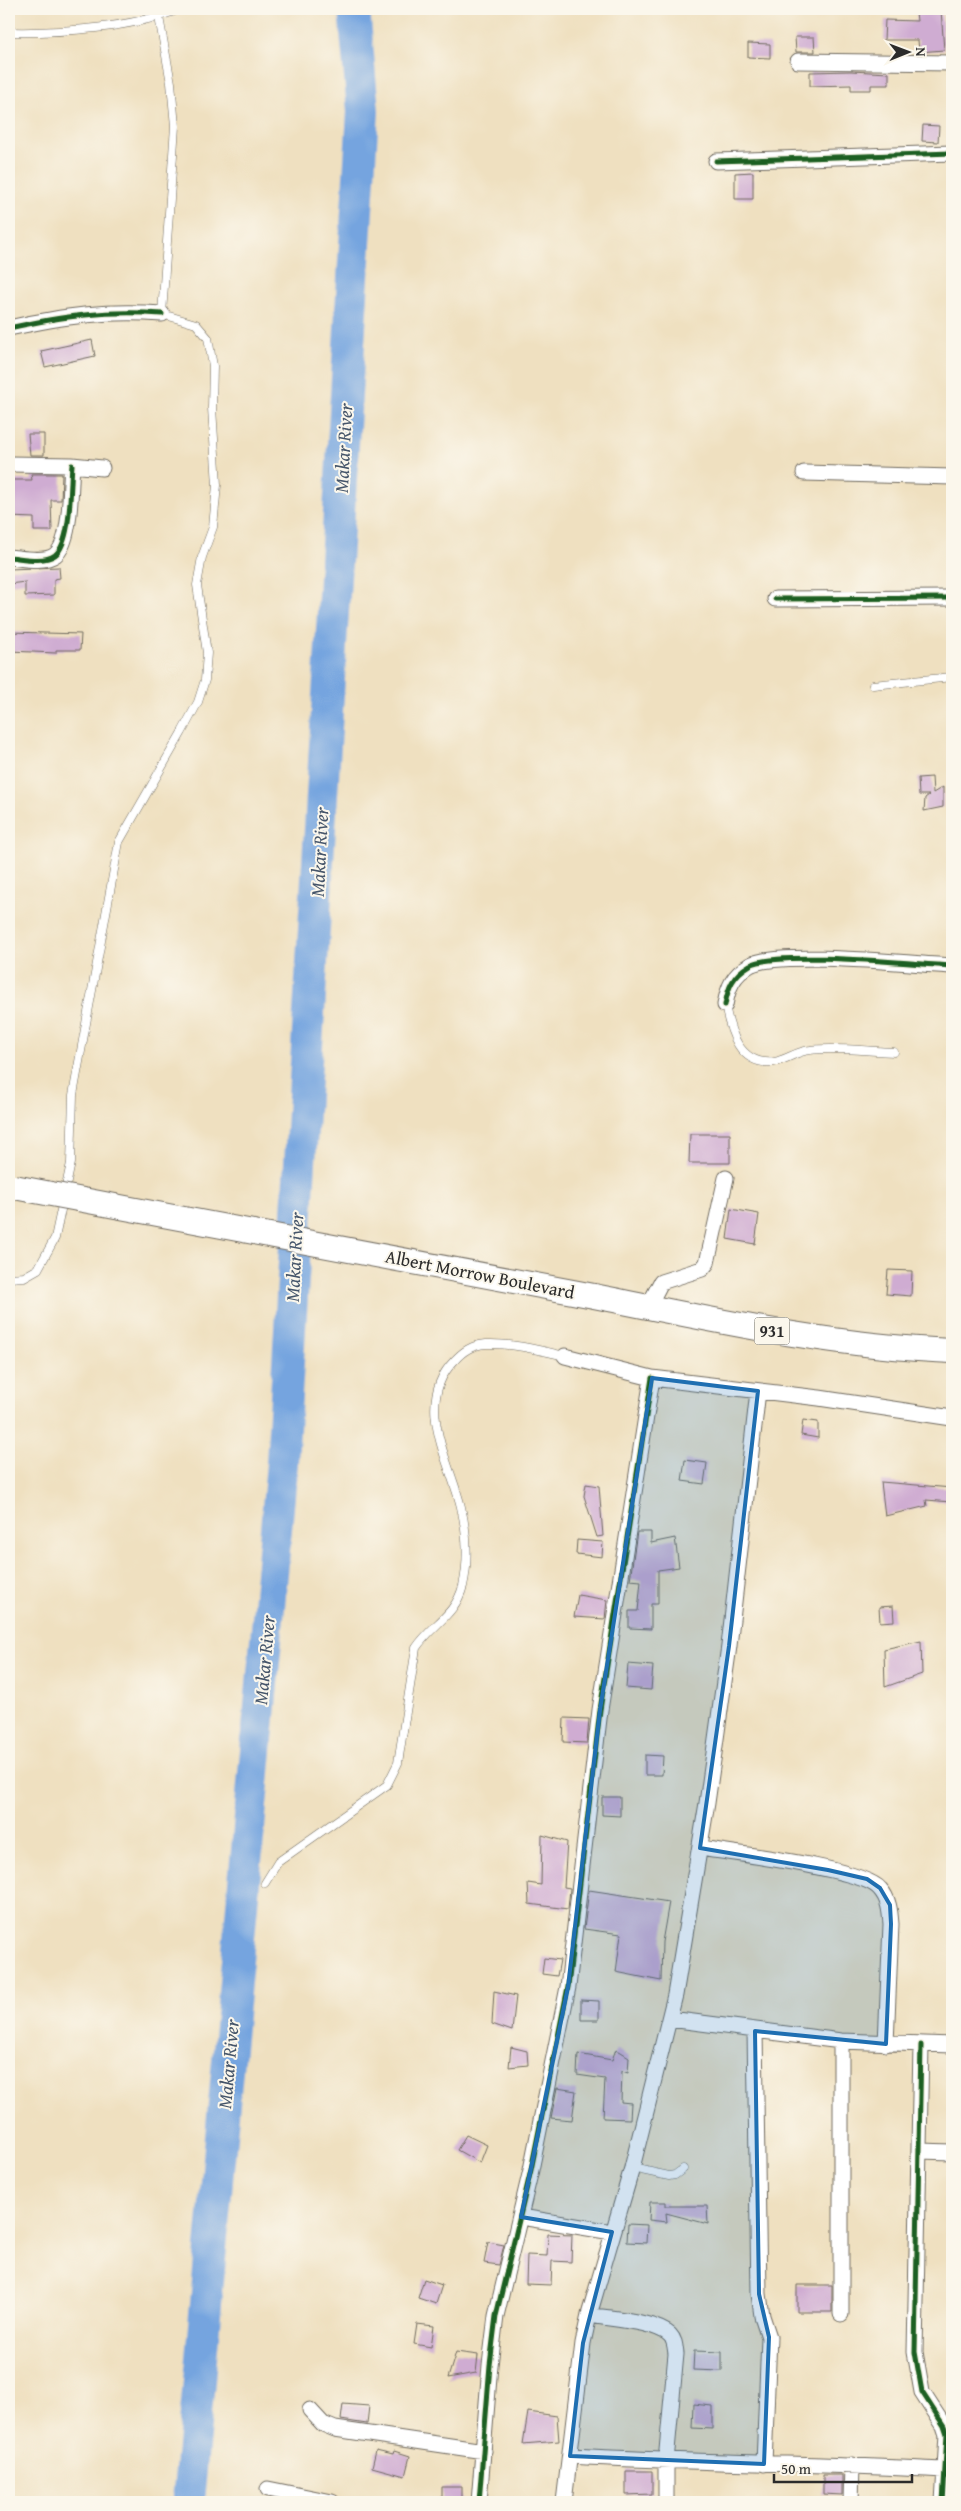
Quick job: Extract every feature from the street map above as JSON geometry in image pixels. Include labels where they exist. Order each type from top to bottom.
[{"type":"main road","name":"Albert Morrow Boulevard","points":[[12,1186],[772,1331],[855,1343],[952,1351]]},
{"type":"street","points":[[798,61],[952,63]]},
{"type":"street","points":[[716,162],[952,153]]},
{"type":"street","points":[[9,328],[64,316],[101,312],[162,314]]},
{"type":"street","points":[[9,464],[72,465],[102,468]]},
{"type":"street","points":[[9,557],[46,558],[55,555],[60,548],[68,521],[72,465]]},
{"type":"street","points":[[804,473],[952,477]]},
{"type":"street","points":[[774,599],[952,598]]},
{"type":"street","points":[[725,1005],[728,987],[737,974],[751,965],[764,961],[840,960],[952,966]]},
{"type":"street","points":[[648,1306],[660,1282],[702,1269],[707,1263],[726,1178]]},
{"type":"street","points":[[565,1356],[652,1378],[952,1418]]},
{"type":"street","points":[[479,2502],[490,2365],[496,2316],[521,2217],[568,1987],[600,1710],[652,1378]]},
{"type":"street","points":[[564,2502],[583,2342],[612,2232],[632,2168],[670,2019],[700,1848],[729,1646],[758,1391]]},
{"type":"street","points":[[700,1848],[828,1870],[867,1879],[880,1888],[890,1905],[891,1924],[886,2044]]},
{"type":"street","points":[[670,2019],[841,2041],[952,2045]]},
{"type":"street","points":[[755,2031],[759,2294],[762,2316],[769,2337],[764,2464]]},
{"type":"street","points":[[841,2041],[841,2314]]},
{"type":"street","points":[[921,2045],[915,2352],[922,2392],[950,2435],[944,2470],[943,2502]]},
{"type":"street","points":[[920,2151],[952,2152]]},
{"type":"street","points":[[521,2217],[612,2232]]},
{"type":"street","points":[[589,2315],[662,2330],[671,2336],[675,2343],[676,2354],[666,2461],[666,2502]]},
{"type":"street","points":[[310,2410],[323,2424],[335,2429],[484,2451]]},
{"type":"street","points":[[570,2456],[666,2461],[852,2465],[944,2470]]},
{"type":"street","points":[[851,2502],[852,2465]]},
{"type":"street","points":[[268,2489],[332,2502]]},
{"type":"lane","points":[[9,32],[96,27],[159,17],[179,9]]},
{"type":"lane","points":[[9,1278],[24,1277],[38,1269],[55,1238],[71,1163],[73,1095],[119,842],[190,717],[205,680],[208,653],[196,586],[202,557],[213,528],[217,486],[212,408],[213,366],[208,338],[196,324],[162,314],[176,126],[171,83],[159,17]]},
{"type":"lane","points":[[873,685],[952,677]]},
{"type":"lane","points":[[725,1005],[730,1029],[739,1048],[754,1060],[773,1062],[807,1050],[894,1052]]},
{"type":"lane","points":[[265,1883],[278,1862],[387,1785],[398,1763],[416,1648],[425,1634],[455,1606],[462,1586],[466,1565],[467,1540],[461,1506],[442,1454],[436,1420],[436,1397],[444,1370],[465,1350],[485,1344],[514,1346],[565,1356]]},
{"type":"lane","points":[[632,2168],[669,2176],[675,2175],[683,2168]]},
{"type":"highlighted area","points":[[652,1378],[758,1391],[729,1646],[700,1848],[828,1870],[867,1879],[880,1888],[890,1905],[891,1924],[886,2044],[755,2031],[759,2294],[769,2337],[764,2464],[570,2456],[583,2343],[612,2232],[521,2217],[568,1987],[600,1710]]},
{"type":"building","points":[[941,10],[944,50],[919,52],[918,40],[884,40],[885,20],[917,21],[916,12]]},
{"type":"building","points":[[795,37],[814,37],[815,52],[796,52]]},
{"type":"building","points":[[748,43],[770,44],[770,58],[748,57]]},
{"type":"building","points":[[851,71],[889,73],[889,85],[871,85],[871,90],[851,90],[851,85],[810,86],[810,72]]},
{"type":"building","points":[[923,125],[939,126],[938,142],[922,141]]},
{"type":"building","points":[[753,172],[753,199],[735,199],[735,173]]},
{"type":"building","points":[[92,340],[95,356],[45,367],[41,351]]},
{"type":"building","points":[[28,434],[44,434],[44,455],[30,455]]},
{"type":"building","points":[[31,474],[62,474],[61,500],[51,500],[52,531],[34,531],[34,518],[9,517],[9,480],[32,480]]},
{"type":"building","points":[[59,567],[60,578],[54,579],[54,595],[25,596],[25,582],[9,584],[9,569]]},
{"type":"building","points":[[9,632],[81,634],[80,650],[56,650],[56,653],[9,651]]},
{"type":"building","points":[[932,777],[933,793],[943,787],[943,807],[924,811],[925,798],[929,795],[919,795],[918,778]]},
{"type":"building","points":[[690,1134],[730,1134],[730,1163],[689,1163]]},
{"type":"building","points":[[731,1209],[759,1214],[755,1244],[727,1239]]},
{"type":"building","points":[[888,1270],[912,1271],[911,1296],[886,1294]]},
{"type":"building","points":[[803,1420],[818,1422],[818,1438],[801,1435]]},
{"type":"building","points":[[685,1460],[707,1463],[704,1484],[682,1481]]},
{"type":"building","points":[[881,1482],[952,1488],[952,1502],[926,1500],[927,1506],[885,1516]]},
{"type":"building","points":[[586,1484],[599,1486],[603,1536],[597,1537],[584,1496]]},
{"type":"building","points":[[637,1532],[651,1532],[651,1543],[675,1538],[679,1567],[658,1570],[658,1604],[651,1604],[651,1629],[629,1628],[629,1611],[638,1611],[641,1581],[630,1580]]},
{"type":"building","points":[[577,1540],[603,1542],[602,1557],[576,1554]]},
{"type":"building","points":[[578,1595],[607,1600],[605,1619],[574,1617]]},
{"type":"building","points":[[893,1606],[894,1621],[880,1622],[879,1607]]},
{"type":"building","points":[[921,1641],[922,1674],[885,1687],[884,1649]]},
{"type":"building","points":[[628,1664],[653,1666],[651,1690],[626,1688]]},
{"type":"building","points":[[564,1718],[589,1719],[587,1743],[563,1742]]},
{"type":"building","points":[[645,1755],[663,1756],[662,1775],[645,1775]]},
{"type":"building","points":[[602,1797],[620,1797],[620,1816],[602,1815]]},
{"type":"building","points":[[542,1835],[567,1842],[564,1887],[570,1888],[568,1909],[529,1904],[528,1883],[541,1885]]},
{"type":"building","points":[[589,1890],[669,1902],[662,1942],[661,1981],[616,1972],[621,1934],[584,1929]]},
{"type":"building","points":[[544,1958],[560,1960],[557,1976],[542,1974]]},
{"type":"building","points":[[494,1991],[516,1996],[512,2031],[492,2024]]},
{"type":"building","points":[[581,2000],[599,2001],[599,2020],[581,2020]]},
{"type":"building","points":[[511,2047],[527,2051],[528,2065],[509,2067]]},
{"type":"building","points":[[616,2049],[629,2057],[628,2073],[622,2071],[621,2102],[631,2103],[630,2119],[603,2118],[605,2079],[577,2075],[578,2054],[612,2060]]},
{"type":"building","points":[[557,2088],[576,2091],[572,2120],[551,2118]]},
{"type":"building","points":[[466,2135],[487,2145],[480,2163],[457,2150]]},
{"type":"building","points":[[650,2202],[666,2202],[666,2206],[707,2206],[708,2224],[666,2213],[667,2222],[649,2220]]},
{"type":"building","points":[[628,2224],[647,2225],[646,2243],[627,2242]]},
{"type":"building","points":[[548,2234],[572,2235],[571,2262],[552,2261],[551,2285],[526,2284],[527,2255],[547,2256]]},
{"type":"building","points":[[488,2242],[504,2245],[499,2265],[484,2263]]},
{"type":"building","points":[[424,2279],[442,2285],[436,2304],[418,2298]]},
{"type":"building","points":[[797,2285],[832,2285],[832,2312],[797,2312]]},
{"type":"building","points":[[417,2324],[434,2326],[431,2347],[414,2344]]},
{"type":"building","points":[[694,2351],[722,2352],[722,2371],[693,2370]]},
{"type":"building","points":[[456,2352],[478,2355],[476,2373],[448,2378]]},
{"type":"building","points":[[343,2404],[369,2406],[367,2424],[341,2420]]},
{"type":"building","points":[[693,2404],[712,2406],[712,2429],[692,2428]]},
{"type":"building","points":[[528,2412],[557,2416],[559,2441],[523,2444]]},
{"type":"building","points":[[376,2450],[393,2454],[394,2451],[410,2456],[405,2476],[372,2467]]},
{"type":"building","points":[[626,2471],[652,2471],[652,2494],[626,2495]]},
{"type":"building","points":[[823,2475],[842,2475],[842,2495],[823,2494]]},
{"type":"building","points":[[442,2487],[461,2487],[461,2502],[442,2502]]},
{"type":"waterway","name":"Makar River","points":[[188,2502],[282,1463],[363,111],[354,9]]},
{"type":"cycle path","points":[[716,161],[952,153]]},
{"type":"cycle path","points":[[9,328],[85,315],[122,313],[162,314]]},
{"type":"cycle path","points":[[9,557],[45,559],[55,555],[61,548],[67,526],[72,465]]},
{"type":"cycle path","points":[[775,599],[952,598]]},
{"type":"cycle path","points":[[725,1005],[735,977],[750,965],[765,961],[816,958],[952,966]]},
{"type":"cycle path","points":[[479,2502],[490,2365],[496,2316],[531,2170],[568,1987],[600,1710],[652,1378]]},
{"type":"cycle path","points":[[921,2045],[915,2352],[922,2392],[944,2426],[947,2435],[943,2502]]}]
